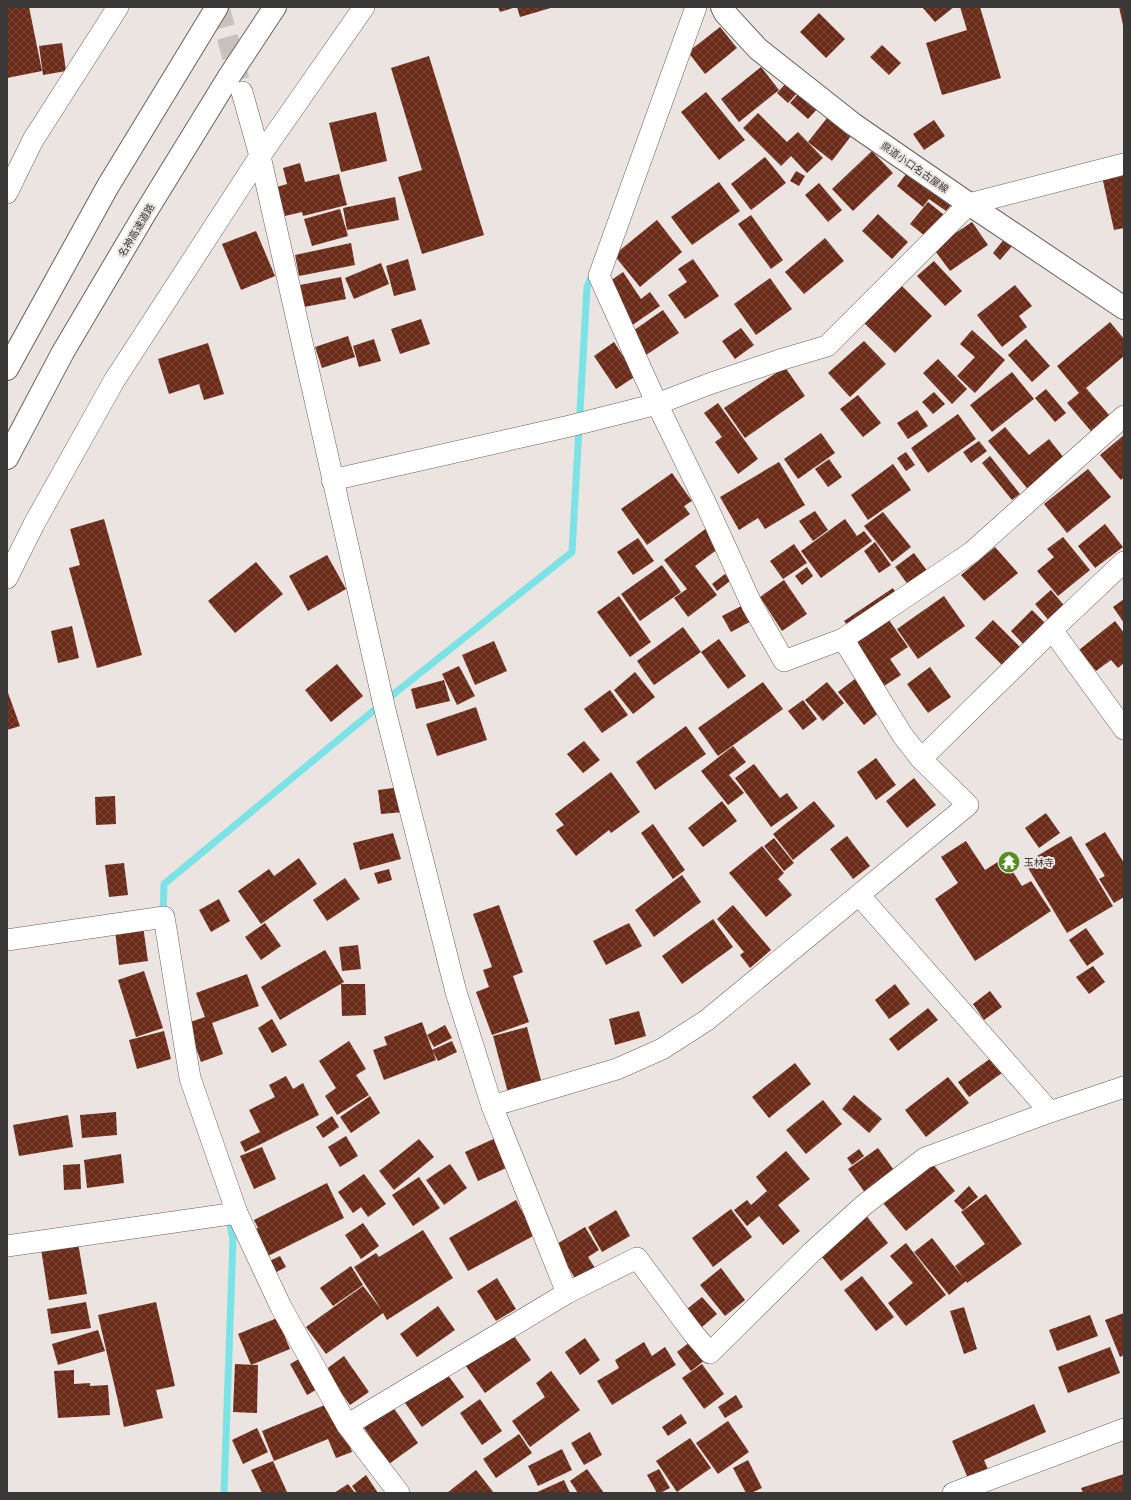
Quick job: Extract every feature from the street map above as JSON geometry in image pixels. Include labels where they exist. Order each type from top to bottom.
[{"type":"main road","points":[[7,369],[108,186],[217,7]]},
{"type":"main road","name":"名神高速道路","points":[[7,458],[63,352],[230,75],[275,7]]},
{"type":"main road","name":"県道小口名古屋線","points":[[722,7],[725,13],[758,49],[853,124],[1124,308]]},
{"type":"street","points":[[7,193],[33,140],[118,7]]},
{"type":"street","points":[[7,578],[34,524],[114,381],[260,156],[364,7]]},
{"type":"street","points":[[696,7],[598,276],[752,605],[784,661],[843,639],[972,552],[1124,416]]},
{"type":"street","points":[[242,92],[260,156],[385,710],[456,992],[492,1106],[567,1293]]},
{"type":"street","points":[[332,480],[570,426],[657,404],[708,384],[827,346],[969,204],[1124,164]]},
{"type":"street","points":[[921,759],[1052,630],[1124,562]]},
{"type":"street","points":[[1052,630],[1124,729]]},
{"type":"street","points":[[492,1106],[617,1069],[662,1049],[707,1020],[968,805],[921,759],[903,736],[843,639]]},
{"type":"street","points":[[860,894],[1050,1112]]},
{"type":"street","points":[[7,940],[164,917],[190,1078],[237,1213],[281,1307],[347,1425],[399,1493]]},
{"type":"street","points":[[347,1425],[567,1293],[637,1258],[692,1332],[710,1353],[812,1252],[864,1205],[925,1158],[1050,1112],[1124,1087]]},
{"type":"street","points":[[7,1246],[237,1213]]},
{"type":"street","points":[[953,1493],[1124,1429]]},
{"type":"building","points":[[7,7],[29,7],[42,71],[7,78]]},
{"type":"building","points":[[498,7],[516,7],[500,12]]},
{"type":"building","points":[[517,7],[554,7],[520,17]]},
{"type":"building","points":[[922,7],[954,7],[935,22]]},
{"type":"building","points":[[960,7],[980,7],[1001,78],[942,95],[926,43],[967,30]]},
{"type":"building","points":[[1119,7],[1124,7],[1123,25]]},
{"type":"building","points":[[819,13],[845,39],[826,58],[800,32]]},
{"type":"building","points":[[720,27],[737,48],[705,74],[688,52]]},
{"type":"building","points":[[62,43],[66,71],[43,75],[39,46]]},
{"type":"building","points":[[882,45],[901,63],[889,75],[870,57]]},
{"type":"building","points":[[429,56],[484,235],[422,254],[398,177],[422,170],[391,68]]},
{"type":"building","points":[[761,67],[779,90],[739,122],[721,99]]},
{"type":"building","points":[[788,81],[799,91],[788,103],[777,93]]},
{"type":"building","points":[[801,91],[819,107],[808,119],[790,103]]},
{"type":"building","points":[[706,92],[745,140],[719,160],[681,112]]},
{"type":"building","points":[[376,112],[387,161],[341,172],[329,123]]},
{"type":"building","points":[[758,113],[787,142],[798,132],[823,158],[807,173],[791,156],[781,166],[743,128]]},
{"type":"building","points":[[827,118],[851,136],[832,161],[808,142]]},
{"type":"building","points":[[934,120],[945,136],[924,150],[913,134]]},
{"type":"building","points":[[872,151],[893,173],[853,211],[832,189]]},
{"type":"building","points":[[765,157],[786,183],[751,210],[731,184]]},
{"type":"building","points":[[300,163],[305,182],[339,174],[347,205],[303,216],[302,212],[285,216],[277,187],[287,184],[283,168]]},
{"type":"building","points":[[1124,167],[1124,228],[1114,230],[1101,172]]},
{"type":"building","points":[[909,170],[952,204],[946,211],[929,199],[923,207],[897,186]]},
{"type":"building","points":[[796,171],[805,176],[799,186],[790,181]]},
{"type":"building","points":[[719,182],[740,211],[692,245],[671,217]]},
{"type":"building","points":[[819,183],[842,210],[828,222],[805,195]]},
{"type":"building","points":[[395,197],[399,220],[347,230],[343,208]]},
{"type":"building","points":[[928,202],[948,218],[930,240],[910,224]]},
{"type":"building","points":[[340,209],[348,236],[312,246],[304,219]]},
{"type":"building","points":[[878,214],[908,242],[892,259],[862,231]]},
{"type":"building","points":[[751,215],[783,260],[771,269],[738,224]]},
{"type":"building","points":[[657,220],[682,252],[640,287],[614,255]]},
{"type":"building","points":[[972,222],[988,245],[950,271],[933,248]]},
{"type":"building","points":[[256,231],[275,276],[241,290],[222,244]]},
{"type":"building","points":[[825,238],[844,261],[804,294],[785,272]]},
{"type":"building","points":[[1005,238],[1013,245],[1000,260],[993,253]]},
{"type":"building","points":[[351,243],[355,265],[299,276],[295,255]]},
{"type":"building","points":[[408,259],[416,290],[394,296],[386,266]]},
{"type":"building","points":[[693,259],[719,296],[685,319],[668,295],[687,282],[678,269]]},
{"type":"building","points":[[934,261],[962,291],[945,306],[917,276]]},
{"type":"building","points":[[381,263],[389,284],[354,299],[345,278]]},
{"type":"building","points":[[623,272],[641,299],[650,292],[660,306],[631,326],[603,286]]},
{"type":"building","points":[[341,277],[346,299],[304,307],[300,285]]},
{"type":"building","points":[[770,278],[792,309],[756,335],[734,304]]},
{"type":"building","points":[[898,282],[932,316],[895,353],[860,319]]},
{"type":"building","points":[[1015,285],[1032,306],[1019,316],[1027,327],[1002,347],[977,315]]},
{"type":"building","points":[[663,310],[679,333],[646,355],[630,333]]},
{"type":"building","points":[[421,319],[430,344],[400,354],[391,329]]},
{"type":"building","points":[[1110,322],[1124,339],[1124,356],[1086,388],[1115,422],[1096,437],[1067,403],[1079,393],[1057,366]]},
{"type":"building","points":[[741,328],[754,345],[735,359],[722,341]]},
{"type":"building","points":[[972,330],[1005,360],[975,393],[957,376],[975,357],[960,344]]},
{"type":"building","points":[[348,336],[355,357],[322,368],[315,347]]},
{"type":"building","points":[[374,339],[381,361],[359,367],[353,346]]},
{"type":"building","points":[[1026,339],[1050,366],[1032,382],[1008,355]]},
{"type":"building","points":[[864,341],[886,364],[850,397],[828,373]]},
{"type":"building","points":[[614,342],[636,376],[616,389],[594,356]]},
{"type":"building","points":[[208,343],[224,394],[204,400],[199,384],[169,394],[158,359]]},
{"type":"building","points":[[938,359],[967,389],[952,404],[923,373]]},
{"type":"building","points":[[785,367],[805,396],[745,438],[724,408]]},
{"type":"building","points":[[1012,372],[1034,399],[992,432],[970,405]]},
{"type":"building","points":[[1046,389],[1066,413],[1055,422],[1035,398]]},
{"type":"building","points":[[934,392],[945,404],[933,414],[922,402]]},
{"type":"building","points":[[858,395],[881,423],[863,437],[840,409]]},
{"type":"building","points":[[718,403],[758,459],[738,474],[715,442],[722,437],[704,413]]},
{"type":"building","points":[[917,410],[928,426],[908,439],[897,423]]},
{"type":"building","points":[[958,414],[976,439],[928,473],[911,448]]},
{"type":"building","points":[[1005,427],[1029,455],[1049,439],[1068,463],[1031,493],[988,441]]},
{"type":"building","points":[[821,433],[835,453],[798,479],[784,459]]},
{"type":"building","points":[[1124,435],[1124,477],[1121,480],[1100,455]]},
{"type":"building","points":[[979,441],[987,451],[971,463],[963,452]]},
{"type":"building","points":[[906,452],[915,465],[906,471],[897,458]]},
{"type":"building","points":[[990,456],[1020,494],[1012,500],[982,463]]},
{"type":"building","points":[[829,459],[842,477],[828,487],[815,469]]},
{"type":"building","points":[[779,462],[805,505],[765,529],[758,518],[739,530],[720,497]]},
{"type":"building","points":[[893,464],[911,490],[868,520],[851,495]]},
{"type":"building","points":[[1088,469],[1111,497],[1067,533],[1044,504]]},
{"type":"building","points":[[672,473],[692,501],[684,506],[690,514],[647,545],[621,509]]},
{"type":"building","points":[[815,511],[828,530],[813,541],[799,521]]},
{"type":"building","points":[[883,512],[911,547],[892,562],[864,526]]},
{"type":"building","points":[[104,519],[142,655],[97,668],[69,568],[80,565],[70,529]]},
{"type":"building","points":[[845,519],[857,536],[864,531],[872,541],[821,578],[801,551]]},
{"type":"building","points":[[1105,524],[1123,547],[1095,568],[1078,546]]},
{"type":"building","points":[[708,527],[722,546],[695,566],[717,595],[688,617],[674,598],[687,589],[664,560]]},
{"type":"building","points":[[1063,537],[1090,570],[1058,596],[1037,571],[1054,557],[1047,549]]},
{"type":"building","points":[[638,538],[654,561],[633,575],[617,552]]},
{"type":"building","points":[[875,542],[891,565],[879,573],[864,551]]},
{"type":"building","points":[[794,544],[807,563],[783,579],[770,561]]},
{"type":"building","points":[[995,547],[1018,573],[984,601],[961,575]]},
{"type":"building","points":[[914,553],[928,572],[909,586],[895,567]]},
{"type":"building","points":[[327,555],[346,589],[308,611],[289,576]]},
{"type":"building","points":[[256,562],[283,594],[235,633],[208,601]]},
{"type":"building","points":[[662,565],[681,592],[640,621],[621,594]]},
{"type":"building","points":[[807,567],[813,576],[802,585],[795,576]]},
{"type":"building","points":[[725,574],[730,581],[717,591],[712,584]]},
{"type":"building","points":[[784,580],[807,614],[782,631],[760,597]]},
{"type":"building","points":[[893,588],[898,597],[850,629],[844,621]]},
{"type":"building","points":[[1051,590],[1067,609],[1051,623],[1035,604]]},
{"type":"building","points":[[619,596],[651,642],[630,657],[597,612]]},
{"type":"building","points":[[944,596],[965,626],[918,659],[897,629]]},
{"type":"building","points":[[1124,599],[1124,623],[1113,607]]},
{"type":"building","points":[[749,602],[757,618],[731,632],[722,616]]},
{"type":"building","points":[[1032,610],[1047,625],[1025,646],[1011,631]]},
{"type":"building","points":[[886,616],[908,647],[890,659],[901,675],[884,686],[852,641]]},
{"type":"building","points":[[993,620],[1022,649],[1004,667],[975,638]]},
{"type":"building","points":[[1115,621],[1124,633],[1124,663],[1118,668],[1111,660],[1096,671],[1079,650]]},
{"type":"building","points":[[72,626],[79,658],[58,663],[51,631]]},
{"type":"building","points":[[683,627],[701,652],[654,685],[637,661]]},
{"type":"building","points":[[719,639],[746,676],[728,689],[701,652]]},
{"type":"building","points":[[494,641],[507,671],[475,685],[462,655]]},
{"type":"building","points":[[337,664],[363,696],[331,722],[305,690]]},
{"type":"building","points":[[459,666],[475,696],[457,705],[442,674]]},
{"type":"building","points":[[930,667],[951,697],[928,713],[907,684]]},
{"type":"building","points":[[635,672],[655,697],[633,714],[614,690]]},
{"type":"building","points":[[855,679],[881,711],[864,725],[838,692]]},
{"type":"building","points":[[444,680],[450,701],[416,709],[411,689]]},
{"type":"building","points":[[763,682],[783,709],[718,756],[698,728]]},
{"type":"building","points":[[827,682],[844,703],[823,721],[805,700]]},
{"type":"building","points":[[7,690],[20,726],[7,730]]},
{"type":"building","points":[[610,690],[628,715],[602,733],[584,709]]},
{"type":"building","points":[[803,700],[817,719],[803,730],[788,711]]},
{"type":"building","points":[[476,707],[487,740],[437,756],[426,724]]},
{"type":"building","points":[[686,726],[706,754],[655,790],[636,762]]},
{"type":"building","points":[[584,741],[600,760],[583,773],[567,754]]},
{"type":"building","points":[[733,746],[746,762],[729,775],[744,793],[728,805],[701,771]]},
{"type":"building","points":[[876,758],[896,785],[876,800],[857,772]]},
{"type":"building","points":[[754,764],[780,798],[787,793],[798,808],[771,827],[735,778]]},
{"type":"building","points":[[611,772],[640,812],[611,833],[609,830],[576,856],[556,830],[564,825],[555,814]]},
{"type":"building","points":[[914,778],[936,805],[907,828],[886,801]]},
{"type":"building","points":[[401,787],[404,812],[381,814],[378,790]]},
{"type":"building","points":[[115,796],[116,824],[96,825],[95,797]]},
{"type":"building","points":[[722,801],[737,821],[703,847],[688,828]]},
{"type":"building","points":[[814,801],[835,826],[793,860],[773,834]]},
{"type":"building","points":[[1046,813],[1060,833],[1039,848],[1025,828]]},
{"type":"building","points":[[653,824],[685,870],[673,879],[641,833]]},
{"type":"building","points":[[1105,832],[1124,863],[1124,897],[1114,903],[1099,879],[1105,876],[1085,844]]},
{"type":"building","points":[[393,833],[401,859],[360,870],[353,843]]},
{"type":"building","points":[[847,836],[870,866],[853,879],[830,849]]},
{"type":"building","points":[[1071,836],[1113,906],[1067,933],[1025,863]]},
{"type":"building","points":[[774,838],[794,863],[784,871],[764,846]]},
{"type":"building","points":[[966,841],[985,870],[1004,858],[1022,886],[1031,881],[1051,911],[975,961],[935,899],[958,883],[941,857]]},
{"type":"building","points":[[762,846],[784,873],[778,879],[792,895],[766,917],[729,873]]},
{"type":"building","points":[[299,858],[317,884],[261,924],[238,891],[269,869],[274,876]]},
{"type":"building","points":[[124,863],[128,895],[109,897],[105,865]]},
{"type":"building","points":[[389,869],[392,880],[378,884],[374,873]]},
{"type":"building","points":[[682,875],[701,902],[654,937],[635,910]]},
{"type":"building","points":[[345,878],[360,899],[327,921],[313,900]]},
{"type":"building","points":[[219,899],[230,921],[211,932],[199,910]]},
{"type":"building","points":[[499,905],[523,972],[513,976],[529,1022],[492,1035],[476,992],[489,987],[483,970],[492,967],[473,914]]},
{"type":"building","points":[[733,905],[771,950],[750,968],[740,955],[744,952],[717,919]]},
{"type":"building","points":[[713,919],[733,947],[682,984],[662,956]]},
{"type":"building","points":[[265,923],[281,946],[261,960],[245,937]]},
{"type":"building","points":[[629,923],[642,946],[606,965],[593,941]]},
{"type":"building","points":[[143,926],[148,961],[119,965],[115,930]]},
{"type":"building","points":[[1086,928],[1104,954],[1087,966],[1069,940]]},
{"type":"building","points":[[358,945],[361,969],[342,971],[339,947]]},
{"type":"building","points":[[325,950],[344,982],[280,1020],[261,987]]},
{"type":"building","points":[[1093,966],[1105,982],[1089,994],[1076,977]]},
{"type":"building","points":[[144,971],[163,1028],[136,1037],[118,980]]},
{"type":"building","points":[[247,974],[259,1006],[212,1023],[223,1054],[201,1062],[187,1023],[205,1017],[196,993]]},
{"type":"building","points":[[341,984],[365,984],[366,1015],[342,1016]]},
{"type":"building","points":[[895,984],[910,1004],[889,1019],[875,1000]]},
{"type":"building","points":[[990,991],[1002,1007],[984,1020],[973,1004]]},
{"type":"building","points":[[928,1008],[938,1020],[898,1051],[889,1039]]},
{"type":"building","points":[[639,1011],[646,1036],[615,1045],[609,1019]]},
{"type":"building","points":[[272,1019],[287,1045],[272,1053],[258,1028]]},
{"type":"building","points":[[422,1022],[436,1060],[384,1080],[373,1050],[387,1045],[384,1037]]},
{"type":"building","points":[[445,1025],[452,1038],[434,1047],[427,1035]]},
{"type":"building","points":[[527,1027],[542,1084],[508,1093],[493,1036]]},
{"type":"building","points":[[164,1031],[171,1059],[137,1069],[129,1040]]},
{"type":"building","points":[[349,1041],[366,1069],[356,1075],[369,1095],[337,1115],[325,1096],[336,1088],[319,1061]]},
{"type":"building","points":[[452,1041],[457,1052],[438,1061],[432,1050]]},
{"type":"building","points":[[991,1058],[1002,1073],[969,1097],[958,1082]]},
{"type":"building","points":[[795,1063],[811,1084],[769,1118],[752,1097]]},
{"type":"building","points":[[286,1076],[293,1089],[303,1083],[319,1115],[245,1152],[240,1142],[260,1132],[249,1110],[275,1097],[269,1085]]},
{"type":"building","points":[[948,1077],[969,1103],[926,1137],[905,1110]]},
{"type":"building","points":[[854,1095],[882,1119],[869,1133],[842,1109]]},
{"type":"building","points":[[370,1096],[380,1113],[351,1133],[340,1117]]},
{"type":"building","points":[[823,1100],[842,1124],[806,1154],[786,1130]]},
{"type":"building","points":[[116,1112],[117,1135],[82,1138],[80,1115]]},
{"type":"building","points":[[68,1115],[73,1147],[19,1156],[13,1125]]},
{"type":"building","points":[[332,1116],[339,1127],[323,1138],[316,1127]]},
{"type":"building","points":[[346,1136],[358,1156],[340,1167],[328,1147]]},
{"type":"building","points":[[500,1136],[513,1165],[478,1181],[465,1152]]},
{"type":"building","points":[[419,1139],[434,1157],[394,1190],[379,1171]]},
{"type":"building","points":[[262,1147],[276,1179],[254,1189],[240,1156]]},
{"type":"building","points":[[878,1148],[896,1173],[866,1194],[848,1169]]},
{"type":"building","points":[[859,1149],[864,1156],[852,1165],[847,1158]]},
{"type":"building","points":[[786,1151],[810,1179],[778,1205],[800,1231],[783,1245],[759,1216],[747,1226],[734,1210],[747,1200],[751,1205],[767,1191],[756,1177]]},
{"type":"building","points":[[121,1154],[124,1183],[87,1188],[84,1160]]},
{"type":"building","points":[[932,1163],[955,1191],[906,1231],[883,1203]]},
{"type":"building","points":[[80,1164],[81,1189],[64,1190],[63,1165]]},
{"type":"building","points":[[450,1164],[467,1188],[444,1205],[426,1180]]},
{"type":"building","points":[[364,1174],[386,1204],[368,1217],[361,1207],[353,1213],[338,1192]]},
{"type":"building","points":[[419,1177],[440,1208],[413,1226],[392,1195]]},
{"type":"building","points":[[327,1183],[344,1218],[266,1257],[252,1231],[258,1228],[254,1220]]},
{"type":"building","points":[[969,1186],[978,1197],[963,1210],[954,1201]]},
{"type":"building","points":[[986,1194],[1022,1244],[967,1283],[966,1281],[949,1295],[914,1252],[932,1238],[964,1279],[955,1266],[985,1244],[961,1212]]},
{"type":"building","points":[[516,1200],[535,1235],[468,1271],[449,1238]]},
{"type":"building","points":[[731,1209],[752,1237],[713,1267],[692,1238]]},
{"type":"building","points":[[616,1210],[630,1236],[602,1252],[588,1227]]},
{"type":"building","points":[[865,1214],[888,1243],[841,1281],[818,1252]]},
{"type":"building","points":[[363,1223],[379,1246],[361,1259],[345,1235]]},
{"type":"building","points":[[585,1227],[599,1250],[588,1257],[595,1268],[576,1280],[555,1245]]},
{"type":"building","points":[[423,1230],[453,1278],[387,1320],[383,1313],[326,1354],[306,1327],[363,1286],[381,1309],[354,1267],[376,1253],[379,1257]]},
{"type":"building","points":[[78,1243],[87,1294],[49,1300],[41,1249]]},
{"type":"building","points":[[906,1243],[946,1295],[906,1326],[888,1303],[913,1283],[890,1256]]},
{"type":"building","points":[[280,1256],[286,1267],[269,1276],[263,1264]]},
{"type":"building","points":[[351,1266],[363,1285],[333,1306],[320,1288]]},
{"type":"building","points":[[721,1268],[745,1300],[725,1316],[700,1285]]},
{"type":"building","points":[[862,1276],[894,1317],[876,1331],[844,1290]]},
{"type":"building","points":[[497,1278],[516,1309],[496,1321],[477,1291]]},
{"type":"building","points":[[702,1297],[717,1314],[702,1327],[687,1309]]},
{"type":"building","points":[[86,1302],[91,1328],[51,1334],[47,1309]]},
{"type":"building","points":[[156,1302],[175,1386],[156,1390],[163,1418],[124,1427],[98,1315]]},
{"type":"building","points":[[438,1306],[455,1330],[417,1357],[400,1334]]},
{"type":"building","points":[[964,1307],[977,1349],[964,1354],[950,1311]]},
{"type":"building","points":[[1124,1313],[1124,1355],[1120,1357],[1105,1320]]},
{"type":"building","points":[[1090,1315],[1098,1336],[1057,1351],[1049,1330]]},
{"type":"building","points":[[277,1318],[290,1349],[251,1365],[238,1334]]},
{"type":"building","points":[[509,1329],[531,1360],[485,1393],[463,1362]]},
{"type":"building","points":[[98,1330],[105,1351],[58,1365],[52,1344]]},
{"type":"building","points":[[585,1338],[600,1360],[580,1375],[565,1352]]},
{"type":"building","points":[[691,1341],[705,1360],[691,1371],[677,1352]]},
{"type":"building","points":[[644,1342],[652,1356],[665,1347],[676,1365],[612,1405],[597,1381],[619,1368],[615,1360]]},
{"type":"building","points":[[1110,1347],[1120,1373],[1068,1393],[1058,1367]]},
{"type":"building","points":[[306,1355],[323,1386],[307,1395],[290,1364]]},
{"type":"building","points":[[344,1356],[369,1392],[350,1405],[325,1370]]},
{"type":"building","points":[[235,1364],[258,1365],[257,1413],[233,1412]]},
{"type":"building","points":[[702,1364],[724,1394],[704,1409],[682,1378]]},
{"type":"building","points":[[74,1370],[74,1384],[90,1383],[90,1386],[108,1385],[110,1415],[58,1418],[54,1371]]},
{"type":"building","points":[[445,1371],[464,1397],[422,1427],[403,1400]]},
{"type":"building","points":[[551,1371],[580,1410],[530,1447],[512,1421],[545,1397],[536,1383]]},
{"type":"building","points":[[736,1395],[743,1407],[725,1418],[718,1407]]},
{"type":"building","points":[[480,1399],[502,1431],[482,1445],[460,1413]]},
{"type":"building","points":[[332,1402],[352,1452],[336,1458],[328,1439],[274,1461],[262,1431]]},
{"type":"building","points":[[1034,1404],[1046,1432],[984,1460],[990,1474],[970,1483],[952,1441]]},
{"type":"building","points":[[393,1407],[418,1443],[389,1464],[364,1428]]},
{"type":"building","points":[[681,1414],[687,1423],[668,1436],[662,1427]]},
{"type":"building","points":[[728,1421],[749,1452],[718,1474],[696,1443]]},
{"type":"building","points":[[257,1428],[268,1452],[243,1464],[232,1440]]},
{"type":"building","points":[[590,1432],[602,1455],[584,1465],[571,1443]]},
{"type":"building","points":[[519,1434],[532,1453],[496,1478],[483,1459]]},
{"type":"building","points":[[690,1438],[711,1468],[677,1492],[656,1461]]},
{"type":"building","points":[[562,1449],[572,1470],[538,1486],[528,1466]]},
{"type":"building","points":[[748,1460],[762,1488],[751,1493],[746,1493],[733,1468]]},
{"type":"building","points":[[273,1461],[287,1492],[285,1493],[262,1493],[251,1470]]},
{"type":"building","points":[[587,1469],[604,1493],[578,1493],[570,1481]]},
{"type":"building","points":[[659,1469],[670,1488],[657,1493],[647,1475]]},
{"type":"building","points":[[476,1470],[494,1493],[447,1493]]},
{"type":"building","points":[[1124,1474],[1124,1493],[1083,1493],[1081,1488]]},
{"type":"building","points":[[366,1475],[378,1493],[357,1493],[352,1486]]},
{"type":"building","points":[[564,1480],[570,1493],[535,1493]]},
{"type":"building","points":[[348,1484],[355,1493],[334,1493]]},
{"type":"waterway","points":[[163,916],[164,884],[390,697],[572,552],[587,287],[593,272]]},
{"type":"waterway","points":[[224,1493],[233,1239],[228,1216]]},
{"type":"tunnel","points":[[219,7],[239,80]]},
{"type":"place","name":"玉林寺","points":[[1009,862]]}]
